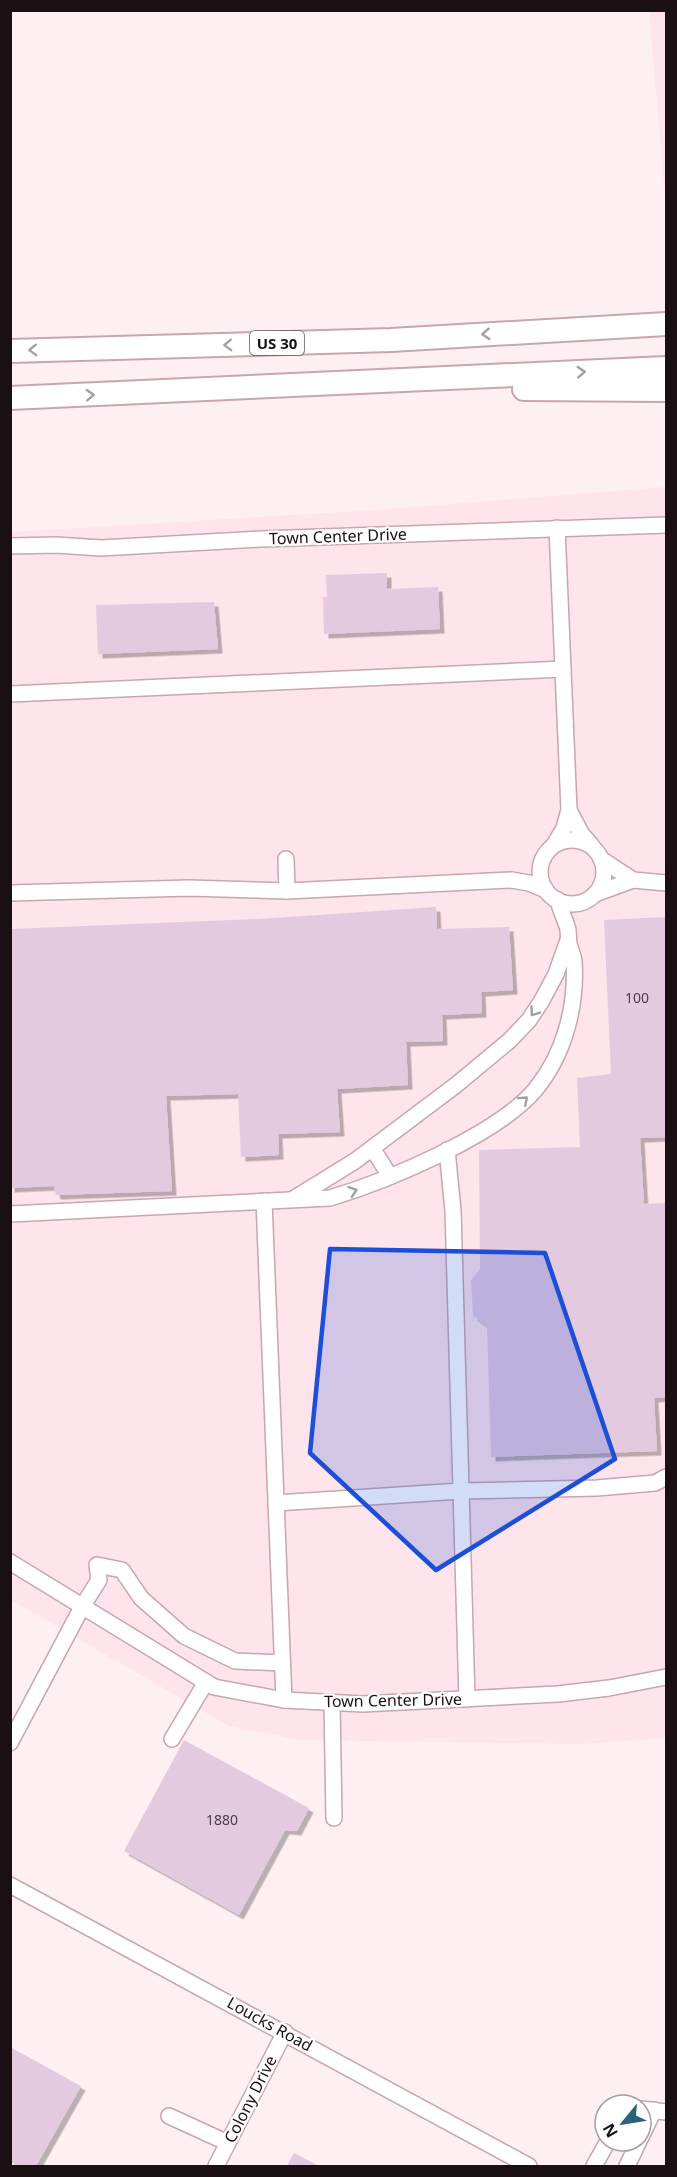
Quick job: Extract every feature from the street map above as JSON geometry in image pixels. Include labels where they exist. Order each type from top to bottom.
[{"type":"highway","points":[[544,331],[666,309]]},
{"type":"highway","name":"US 30","points":[[10,351],[391,340],[666,324]]},
{"type":"highway","points":[[10,398],[666,368]]},
{"type":"highway","points":[[292,386],[666,390]]},
{"type":"street","name":"Town Center Drive","points":[[10,546],[56,545],[101,548],[262,538],[666,525]]},
{"type":"street","points":[[512,880],[543,859],[564,828],[569,810],[557,528]]},
{"type":"street","points":[[10,694],[563,669]]},
{"type":"street","points":[[296,1198],[372,1148],[502,1048],[529,1020],[550,986],[568,934],[603,879],[604,871],[597,854],[581,833],[569,810]]},
{"type":"street","points":[[554,845],[571,840],[579,841],[633,880]]},
{"type":"street","points":[[543,859],[540,875],[546,890]]},
{"type":"street","points":[[286,860],[287,891]]},
{"type":"street","points":[[10,893],[189,888],[287,891],[512,880],[529,883],[546,890],[558,900],[573,904],[633,880],[666,883]]},
{"type":"street","points":[[10,1214],[330,1198],[390,1176],[447,1150],[508,1114],[534,1090],[555,1060],[563,1042],[572,996],[574,960],[558,900]]},
{"type":"street","points":[[550,986],[572,996]]},
{"type":"street","points":[[372,1148],[390,1176]]},
{"type":"street","points":[[447,1150],[453,1210],[467,1699]]},
{"type":"street","points":[[264,1202],[284,1700]]},
{"type":"street","points":[[276,1503],[461,1491],[663,1485]]},
{"type":"street","name":"Town Center Drive","points":[[10,1562],[214,1687],[284,1700],[363,1704],[558,1694],[609,1688],[666,1677]]},
{"type":"street","points":[[10,1743],[82,1607],[99,1580],[97,1565],[122,1570],[141,1598],[184,1636],[235,1661],[282,1663]]},
{"type":"street","points":[[172,1739],[206,1682]]},
{"type":"street","points":[[332,1703],[334,1818]]},
{"type":"street","name":"Loucks Road","points":[[10,1885],[529,2166]]},
{"type":"street","name":"Colony Drive","points":[[216,2166],[285,2032]]},
{"type":"street","points":[[169,2116],[228,2143]]},
{"type":"highlighted area","points":[[330,1249],[545,1253],[615,1459],[436,1570],[310,1453]]},
{"type":"shaded area","points":[[649,11],[666,11],[666,209]]},
{"type":"shaded area","points":[[666,487],[666,1738],[581,1744],[300,1740],[229,1726],[11,1600],[11,532],[376,510]]},
{"type":"building","points":[[387,573],[387,589],[438,587],[440,629],[324,634],[323,597],[327,597],[326,575]]},
{"type":"building","points":[[214,602],[218,649],[98,654],[96,605]]},
{"type":"building","points":[[436,907],[437,929],[509,927],[513,990],[481,992],[482,1013],[442,1015],[443,1041],[406,1042],[408,1085],[337,1089],[340,1132],[278,1134],[279,1155],[241,1157],[238,1094],[166,1096],[172,1191],[56,1195],[54,1186],[10,1188],[10,929],[259,919]]},
{"type":"building","points":[[666,917],[666,1137],[640,1138],[644,1204],[666,1203],[666,1397],[654,1398],[657,1451],[491,1457],[487,1326],[473,1316],[471,1280],[480,1269],[479,1150],[580,1147],[577,1078],[611,1074],[604,920]]},
{"type":"building","points":[[184,1740],[309,1808],[297,1831],[285,1830],[239,1915],[124,1851]]},
{"type":"building","points":[[10,2047],[81,2086],[36,2166],[20,2166],[10,2162]]},
{"type":"building","points":[[294,2153],[319,2166],[287,2166]]}]
